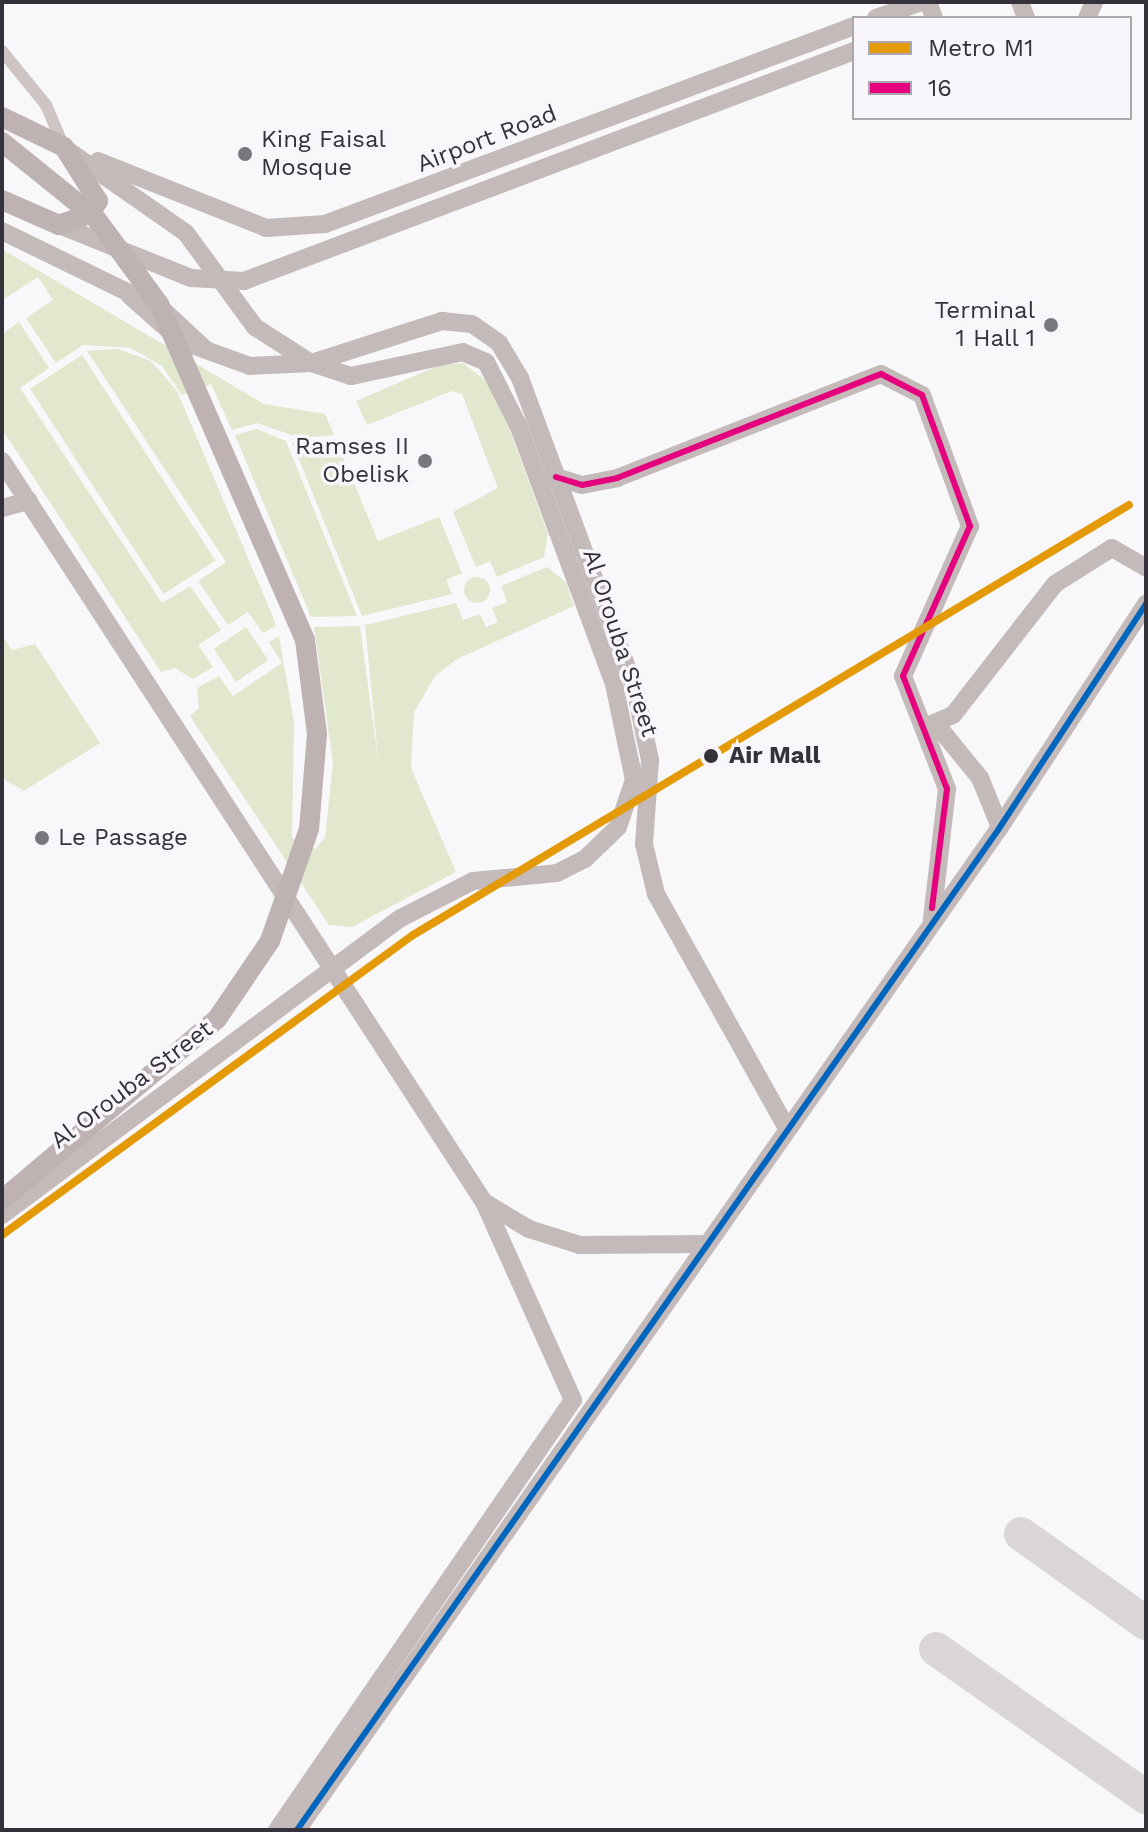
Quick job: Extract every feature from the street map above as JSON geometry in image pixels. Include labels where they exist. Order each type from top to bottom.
[{"type":"main road","name":"Airport Road","points":[[2,117],[64,147]]},
{"type":"main road","points":[[2,142],[95,217],[159,304],[305,640],[317,746],[304,852],[270,941],[217,1019],[2,1200]]},
{"type":"main road","points":[[59,225],[89,214],[98,201],[64,147]]},
{"type":"main road","name":"Airport Road","points":[[2,200],[59,225]]},
{"type":"street","points":[[882,16],[921,2]]},
{"type":"street","name":"Airport Road","points":[[64,147],[266,228],[325,224],[383,207],[852,27]]},
{"type":"street","points":[[831,34],[846,54]]},
{"type":"street","points":[[2,51],[46,105],[64,147]]},
{"type":"street","name":"Airport Road","points":[[59,225],[172,272],[226,283],[392,229],[846,54]]},
{"type":"street","name":"Al Orouba Street","points":[[2,1215],[334,964],[457,886],[557,873],[585,859],[624,816],[634,770],[614,684],[497,375],[463,352],[370,376],[311,363],[255,327],[226,283],[176,224],[64,147]]},
{"type":"street","points":[[449,182],[456,203]]},
{"type":"street","points":[[383,207],[392,229]]},
{"type":"street","points":[[2,231],[130,296],[167,331],[210,355],[274,369],[311,363]]},
{"type":"street","name":"Al Orouba Street","points":[[311,363],[425,325],[472,324],[512,361],[643,718],[651,781],[644,844],[656,894],[785,1125]]},
{"type":"street","points":[[556,477],[582,485],[617,478],[881,374],[912,387],[934,415],[970,516],[963,555],[904,664],[907,691],[931,725],[980,778],[1000,827]]},
{"type":"street","points":[[2,461],[334,964],[484,1202],[573,1400],[544,1463]]},
{"type":"street","points":[[2,508],[29,501]]},
{"type":"street","points":[[931,725],[960,706],[1018,622],[1055,584],[1112,548],[1146,568]]},
{"type":"street","points":[[286,1829],[544,1463],[593,1405],[707,1244],[785,1125],[1000,827],[1146,604]]},
{"type":"street","points":[[931,725],[948,804],[932,919]]},
{"type":"street","points":[[484,1202],[529,1229],[580,1245],[707,1244]]},
{"type":"street","points":[[573,1400],[593,1405]]},
{"type":"green space","points":[[2,249],[264,404],[325,414],[334,435],[300,438],[257,423],[232,430],[211,384],[182,395],[162,366],[131,348],[83,345],[56,363],[26,318],[53,300],[38,277],[2,300]]},
{"type":"green space","points":[[19,322],[49,368],[20,388],[162,603],[190,586],[221,630],[198,645],[213,667],[193,679],[175,668],[161,672],[2,429],[2,334]]},
{"type":"green space","points":[[118,349],[151,361],[177,391],[276,626],[263,633],[248,612],[228,625],[198,581],[226,562],[87,351]]},
{"type":"green space","points":[[82,355],[215,560],[163,594],[30,389]]},
{"type":"green space","points":[[463,363],[494,387],[548,534],[544,557],[497,577],[490,561],[476,567],[453,512],[498,488],[462,394],[452,391],[367,425],[356,401],[440,365]]},
{"type":"green space","points":[[257,429],[286,441],[357,616],[311,617],[235,435]]},
{"type":"green space","points":[[336,440],[378,541],[439,517],[462,573],[446,580],[452,594],[362,616],[292,442]]},
{"type":"green space","points":[[547,567],[566,582],[574,606],[457,659],[436,675],[414,712],[411,768],[456,872],[352,927],[329,925],[190,716],[199,708],[197,688],[219,676],[233,696],[282,663],[269,642],[279,636],[294,722],[292,838],[315,849],[325,838],[333,763],[314,627],[360,626],[379,767],[365,625],[456,603],[463,620],[480,614],[486,627],[498,622],[492,608],[507,602],[501,586]]},
{"type":"green space","points":[[477,577],[486,581],[490,590],[486,599],[477,603],[468,599],[464,590],[468,581]]},
{"type":"green space","points":[[246,627],[268,660],[236,682],[214,649]]},
{"type":"green space","points":[[2,635],[12,650],[35,644],[100,743],[24,791],[2,778]]},
{"type":"taxiway","points":[[1021,1534],[1146,1623]]},
{"type":"taxiway","points":[[936,1649],[1146,1797]]},
{"type":"metro line","name":"M1","points":[[2,1235],[413,935],[1129,505]]},
{"type":"transit line","name":"16","points":[[556,477],[582,485],[617,478],[881,374],[922,395],[970,526],[903,676],[947,789],[932,908]]},
{"type":"transit line","points":[[297,1830],[1000,827],[1146,604]]},
{"type":"place","name":"King Faisal Mosque","points":[[245,154]]},
{"type":"place","name":"Terminal 1 Hall 1","points":[[1051,325]]},
{"type":"place","name":"Ramses II Obelisk","points":[[425,461]]},
{"type":"place","name":"Air Mall","points":[[711,756]]},
{"type":"place","name":"Le Passage","points":[[42,838]]}]
